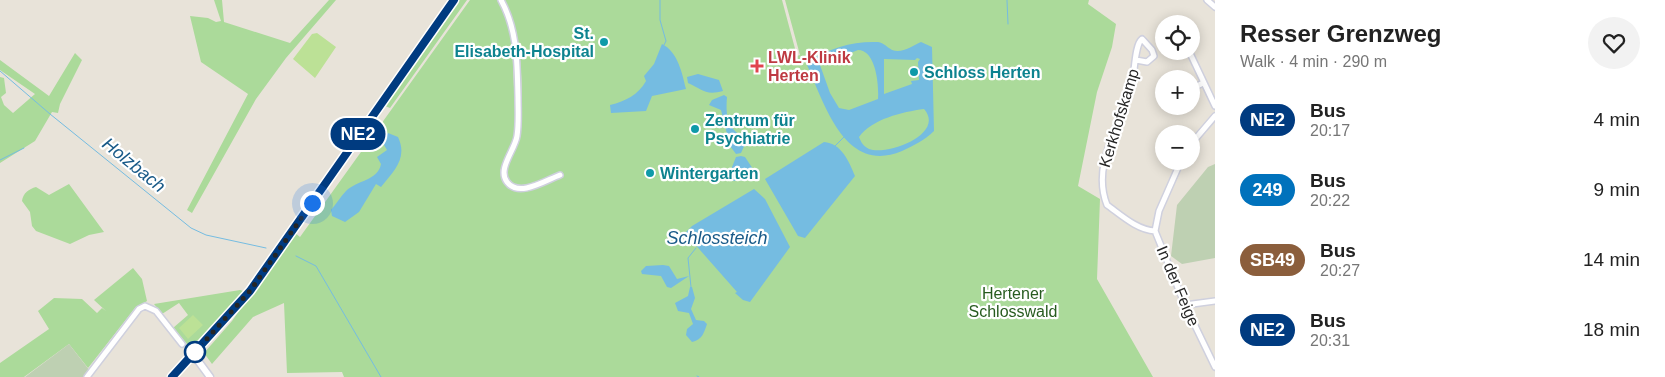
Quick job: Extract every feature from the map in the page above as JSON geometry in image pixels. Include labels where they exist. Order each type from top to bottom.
[{"type":"main road","points":[[172,377],[250,291],[454,0]]},
{"type":"street","points":[[502,0],[514,32],[517,60],[518,135],[504,169],[505,180],[511,186],[523,189],[560,175]]},
{"type":"street","points":[[1207,0],[1215,7]]},
{"type":"street","name":"Kerkhofskamp","points":[[1107,205],[1102,185],[1103,162],[1126,105],[1134,77],[1136,60],[1138,43],[1142,39],[1152,50],[1154,56],[1147,62],[1136,60]]},
{"type":"street","points":[[1193,60],[1215,106]]},
{"type":"street","points":[[1200,134],[1215,116]]},
{"type":"street","name":"In der Feige","points":[[1177,170],[1159,211],[1155,232],[1185,306],[1215,367]]},
{"type":"street","name":"In der Feige","points":[[1107,205],[1135,225],[1147,231],[1155,232]]},
{"type":"street","points":[[1185,306],[1215,301]]},
{"type":"street","points":[[86,377],[139,309],[145,306],[156,311],[182,344]]},
{"type":"street","points":[[192,354],[210,377]]},
{"type":"green space","points":[[214,0],[222,0],[224,22],[290,43],[329,0],[336,0],[286,58],[256,99],[192,213],[187,210],[248,94],[201,62],[190,16],[208,18],[216,22],[221,21]]},
{"type":"green space","points":[[459,0],[467,0],[390,108],[385,106]]},
{"type":"green space","name":"Hertener Schlosswald","points":[[470,0],[498,0],[506,14],[512,42],[516,133],[500,171],[501,176],[510,161],[517,141],[522,90],[517,37],[504,0],[782,0],[797,56],[800,55],[785,0],[1089,0],[1088,4],[1116,24],[1112,47],[1097,92],[1078,186],[1100,199],[1097,279],[1153,377],[344,377],[342,372],[287,373],[284,303],[253,317],[212,364],[204,353],[232,321],[294,232],[300,237]]},
{"type":"green space","points":[[317,33],[336,47],[315,78],[293,59],[312,34]]},
{"type":"green space","points":[[75,53],[82,60],[60,104],[58,113],[52,112],[35,141],[0,163],[0,77],[4,78],[6,93],[1,97],[4,105],[13,113],[35,94],[0,70],[0,60],[49,96]]},
{"type":"green space","points":[[1215,164],[1215,258],[1182,264],[1171,256],[1177,205],[1208,167]]},
{"type":"green space","points":[[69,184],[104,232],[89,235],[70,244],[36,231],[32,226],[30,212],[22,201],[25,194],[33,188],[36,187],[49,195]]},
{"type":"green space","points":[[133,268],[142,279],[147,301],[135,308],[88,368],[69,344],[24,377],[0,377],[0,363],[49,329],[38,311],[54,298],[82,299],[97,313],[102,308],[106,311],[94,300]]},
{"type":"green space","points":[[243,291],[242,295],[187,352],[187,344],[173,328],[188,315],[179,303],[162,314],[154,304]]},
{"type":"green space","points":[[193,315],[203,325],[188,339],[179,328]]},
{"type":"green space","points":[[69,344],[90,371],[85,377],[25,377]]},
{"type":"water","points":[[878,42],[896,51],[921,42],[932,47],[934,131],[915,145],[902,151],[882,156],[866,153],[852,145],[840,132],[821,99],[807,65],[808,61],[825,52],[850,44]],"holes":[[[858,50],[864,52],[873,62],[877,77],[878,99],[849,110],[839,108],[830,93],[820,65]],[[917,58],[920,59],[918,62],[919,80],[911,81],[912,84],[884,94],[884,59],[915,60]],[[924,109],[929,118],[927,127],[911,141],[900,146],[877,150],[869,149],[861,142],[859,137],[872,125],[888,117]]]},
{"type":"water","points":[[662,44],[676,58],[686,89],[652,96],[646,111],[611,113],[610,105],[631,97],[643,86],[646,81],[644,76],[654,64]]},
{"type":"water","points":[[698,74],[719,80],[723,91],[712,93],[688,83],[687,77]]},
{"type":"water","points":[[724,95],[727,97],[729,123],[746,142],[741,153],[736,154],[730,146],[721,110],[709,105],[712,100]]},
{"type":"water","points":[[388,133],[398,137],[401,145],[400,158],[395,170],[381,187],[376,184],[359,212],[345,222],[332,216],[331,210],[346,191],[372,177],[379,170],[381,164],[377,157],[387,150],[381,140]]},
{"type":"water","name":"Schlossteich","points":[[824,142],[840,149],[855,176],[805,238],[798,236],[765,179]]},
{"type":"water","points":[[736,157],[745,157],[755,172],[746,180],[731,181],[732,167]]},
{"type":"water","name":"Schlossteich","points":[[754,189],[765,199],[790,247],[750,302],[743,300],[735,293],[737,292],[685,233],[692,226]]},
{"type":"water","points":[[646,266],[669,266],[677,279],[689,276],[671,288],[667,287],[661,276],[642,274],[641,271]]},
{"type":"water","points":[[690,287],[692,287],[695,298],[691,309],[696,320],[704,321],[707,324],[700,338],[692,342],[686,335],[687,329],[693,324],[689,313],[678,311],[675,303],[688,296]]},
{"type":"waterway","points":[[660,0],[660,20],[666,41],[664,45]]},
{"type":"waterway","points":[[1007,0],[1008,24]]},
{"type":"waterway","name":"Holzbach","points":[[0,71],[191,228],[206,235],[266,248]]},
{"type":"waterway","points":[[835,146],[844,137]]},
{"type":"waterway","points":[[0,160],[24,148]]},
{"type":"waterway","points":[[691,287],[688,258],[696,248]]},
{"type":"waterway","name":"Holzbach","points":[[296,256],[316,266],[381,377]]},
{"type":"bus line","name":"NE2","points":[[172,377],[250,291],[454,0]]},
{"type":"place","name":"St. Elisabeth-Hospital","points":[[604,42]]},
{"type":"place","name":"LWL-Klinik Herten","points":[[757,66]]},
{"type":"place","name":"Schloss Herten","points":[[914,72]]},
{"type":"place","name":"Zentrum für Psychiatrie","points":[[695,129]]},
{"type":"place","name":"Wintergarten","points":[[650,173]]},
{"type":"route","points":[[195,352],[250,291],[312,203]]}]
